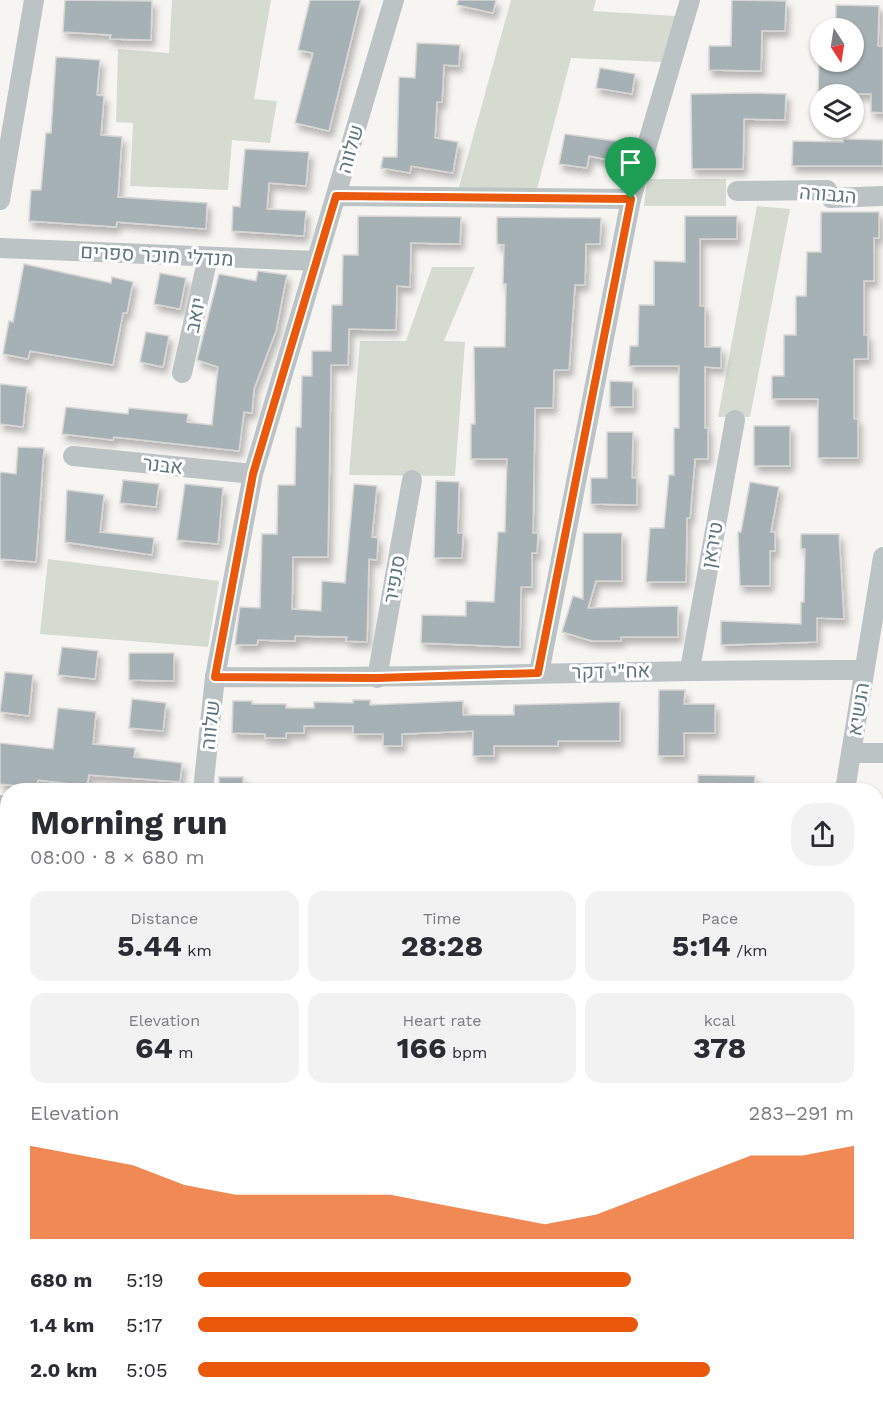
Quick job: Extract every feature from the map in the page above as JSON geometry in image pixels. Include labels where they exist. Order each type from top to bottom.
[{"type":"street","points":[[0,200],[34,0]]},
{"type":"street","name":"שלווה","points":[[204,783],[215,677],[253,474],[394,0]]},
{"type":"street","points":[[538,673],[631,199],[690,0]]},
{"type":"street","name":"הגבורה","points":[[737,191],[827,190],[831,198],[883,196]]},
{"type":"street","points":[[336,196],[631,199]]},
{"type":"street","name":"מנדלי מוכר ספרים","points":[[0,248],[315,261]]},
{"type":"street","name":"יואב","points":[[182,374],[208,257]]},
{"type":"street","name":"טיראן","points":[[690,669],[735,420]]},
{"type":"street","name":"אבנר","points":[[73,456],[253,474]]},
{"type":"street","name":"סנפיר","points":[[377,678],[412,480]]},
{"type":"street","name":"הנשיא","points":[[846,783],[883,559]]},
{"type":"street","name":"אח\"י דקר","points":[[215,677],[377,678],[690,669],[864,670]]},
{"type":"street","points":[[851,753],[883,753]]},
{"type":"shaded area","points":[[172,0],[271,0],[254,99],[277,101],[270,143],[232,140],[228,190],[130,186],[133,123],[116,122],[118,49],[169,53]]},
{"type":"shaded area","points":[[511,0],[596,0],[593,11],[676,16],[662,62],[571,58],[536,193],[458,191]]},
{"type":"shaded area","points":[[647,179],[726,179],[726,206],[644,206]]},
{"type":"shaded area","points":[[757,206],[790,209],[750,417],[718,417]]},
{"type":"shaded area","points":[[432,267],[475,267],[444,341],[465,342],[455,476],[349,475],[360,341],[406,341]]},
{"type":"shaded area","points":[[48,559],[219,581],[208,647],[40,634]]},
{"type":"building","points":[[65,0],[152,1],[151,40],[110,39],[111,35],[63,32]]},
{"type":"building","points":[[310,0],[361,0],[329,131],[295,123],[313,53],[298,50]]},
{"type":"building","points":[[458,0],[496,0],[493,13],[457,5]]},
{"type":"building","points":[[732,0],[786,1],[785,31],[762,31],[761,71],[709,70],[709,46],[731,46]]},
{"type":"building","points":[[836,5],[879,6],[878,46],[883,46],[883,113],[871,112],[871,94],[864,94],[864,84],[818,84],[819,72],[864,72],[864,18],[836,18]]},
{"type":"building","points":[[417,43],[460,45],[459,66],[444,65],[442,102],[437,102],[435,138],[458,142],[453,173],[411,166],[410,173],[381,168],[383,157],[397,157],[399,77],[415,78]]},
{"type":"building","points":[[56,57],[100,60],[97,95],[104,96],[101,135],[122,137],[118,197],[207,203],[206,229],[117,222],[116,227],[29,221],[31,190],[41,190],[46,133],[51,133]]},
{"type":"building","points":[[600,68],[635,74],[632,94],[596,88]]},
{"type":"building","points":[[691,94],[786,94],[785,120],[744,119],[743,169],[692,169]]},
{"type":"building","points":[[565,134],[622,142],[619,162],[589,156],[587,168],[559,164]]},
{"type":"building","points":[[844,139],[883,140],[883,166],[792,166],[793,141],[843,142]]},
{"type":"building","points":[[245,149],[309,152],[306,186],[269,183],[267,209],[306,211],[304,236],[232,231],[233,206],[240,207]]},
{"type":"building","points":[[821,212],[879,212],[879,238],[874,238],[874,281],[864,281],[864,335],[868,335],[868,359],[854,359],[854,419],[858,419],[858,458],[818,458],[818,399],[772,399],[772,376],[784,376],[784,335],[796,335],[796,296],[806,296],[807,252],[821,252]]},
{"type":"building","points":[[358,216],[461,217],[460,244],[411,243],[410,287],[397,286],[396,330],[349,329],[348,365],[331,365],[328,557],[293,557],[292,609],[321,611],[322,581],[345,583],[354,484],[377,486],[372,537],[378,538],[377,560],[369,559],[367,642],[346,641],[347,637],[295,636],[295,641],[258,640],[257,645],[235,645],[240,607],[260,608],[262,534],[277,534],[278,485],[295,485],[296,427],[301,427],[302,376],[312,376],[312,351],[331,351],[332,305],[342,305],[343,255],[358,255]]},
{"type":"building","points":[[685,216],[737,216],[737,239],[700,239],[700,306],[705,306],[705,347],[721,347],[721,368],[705,367],[705,428],[708,428],[708,459],[695,459],[690,518],[687,518],[686,582],[646,582],[650,528],[664,528],[669,475],[674,475],[674,428],[679,428],[679,366],[629,366],[630,346],[638,346],[639,305],[654,305],[654,261],[685,262]]},
{"type":"building","points":[[497,217],[601,218],[600,244],[586,244],[585,285],[575,285],[569,370],[554,370],[553,408],[535,408],[533,533],[538,533],[537,553],[532,553],[532,587],[521,587],[520,647],[421,643],[422,615],[466,616],[466,601],[494,602],[498,532],[505,532],[507,459],[471,459],[471,424],[475,424],[474,347],[505,347],[504,245],[497,244]]},
{"type":"building","points":[[24,264],[111,283],[112,277],[133,282],[127,313],[123,313],[113,365],[30,351],[28,359],[3,354],[9,321],[13,322]]},
{"type":"building","points":[[258,271],[287,275],[276,331],[254,389],[252,413],[244,412],[239,451],[114,437],[113,440],[62,434],[66,407],[128,414],[129,408],[188,414],[187,422],[212,425],[218,367],[197,360],[219,274],[256,281]]},
{"type":"building","points":[[160,273],[186,278],[180,309],[154,304]]},
{"type":"building","points":[[146,332],[169,336],[163,367],[140,362]]},
{"type":"building","points":[[610,381],[633,382],[633,407],[610,407]]},
{"type":"building","points":[[0,384],[27,387],[23,427],[0,424]]},
{"type":"building","points":[[754,426],[790,426],[790,466],[754,466]]},
{"type":"building","points":[[607,432],[633,432],[632,478],[637,478],[637,505],[591,504],[591,478],[607,478]]},
{"type":"building","points":[[18,447],[44,448],[36,562],[0,559],[0,472],[16,474]]},
{"type":"building","points":[[123,480],[159,484],[156,507],[120,503]]},
{"type":"building","points":[[436,481],[459,482],[458,533],[463,533],[462,558],[434,558]]},
{"type":"building","points":[[750,482],[779,487],[771,532],[775,532],[775,551],[770,551],[770,586],[740,586],[738,532],[741,532]]},
{"type":"building","points":[[185,484],[223,488],[218,544],[177,540]]},
{"type":"building","points":[[67,490],[104,495],[100,532],[154,538],[152,555],[65,542]]},
{"type":"building","points":[[583,533],[622,533],[622,581],[596,581],[588,608],[678,606],[678,637],[621,637],[621,641],[592,641],[562,632],[573,596],[583,599]]},
{"type":"building","points":[[801,534],[839,534],[844,619],[817,618],[817,642],[721,645],[721,621],[801,624],[801,602],[804,602],[805,549],[801,549]]},
{"type":"building","points":[[62,647],[98,651],[95,679],[58,675]]},
{"type":"building","points":[[129,653],[174,653],[174,681],[129,680]]},
{"type":"building","points":[[5,672],[33,675],[29,716],[0,712]]},
{"type":"building","points":[[659,690],[685,690],[684,704],[715,704],[715,733],[684,733],[684,756],[658,756]]},
{"type":"building","points":[[132,699],[166,703],[163,731],[129,728]]},
{"type":"building","points":[[353,700],[370,700],[370,705],[463,701],[463,715],[514,715],[514,705],[620,702],[620,741],[558,741],[558,746],[494,746],[494,756],[473,756],[473,731],[402,734],[402,746],[383,746],[383,734],[353,734],[353,726],[304,726],[304,733],[286,733],[286,738],[265,738],[265,734],[232,733],[233,701],[252,701],[252,704],[286,704],[286,708],[314,708],[314,702],[353,703]]},
{"type":"building","points":[[58,708],[96,712],[93,744],[135,748],[134,757],[182,763],[180,782],[89,775],[88,783],[38,780],[38,783],[0,783],[0,743],[53,749]]},
{"type":"building","points":[[698,775],[755,776],[754,783],[698,783]]},
{"type":"building","points":[[219,777],[243,777],[243,783],[219,783]]},
{"type":"route","points":[[336,196],[631,199],[538,673],[377,678],[215,677],[253,474],[336,196]]}]
